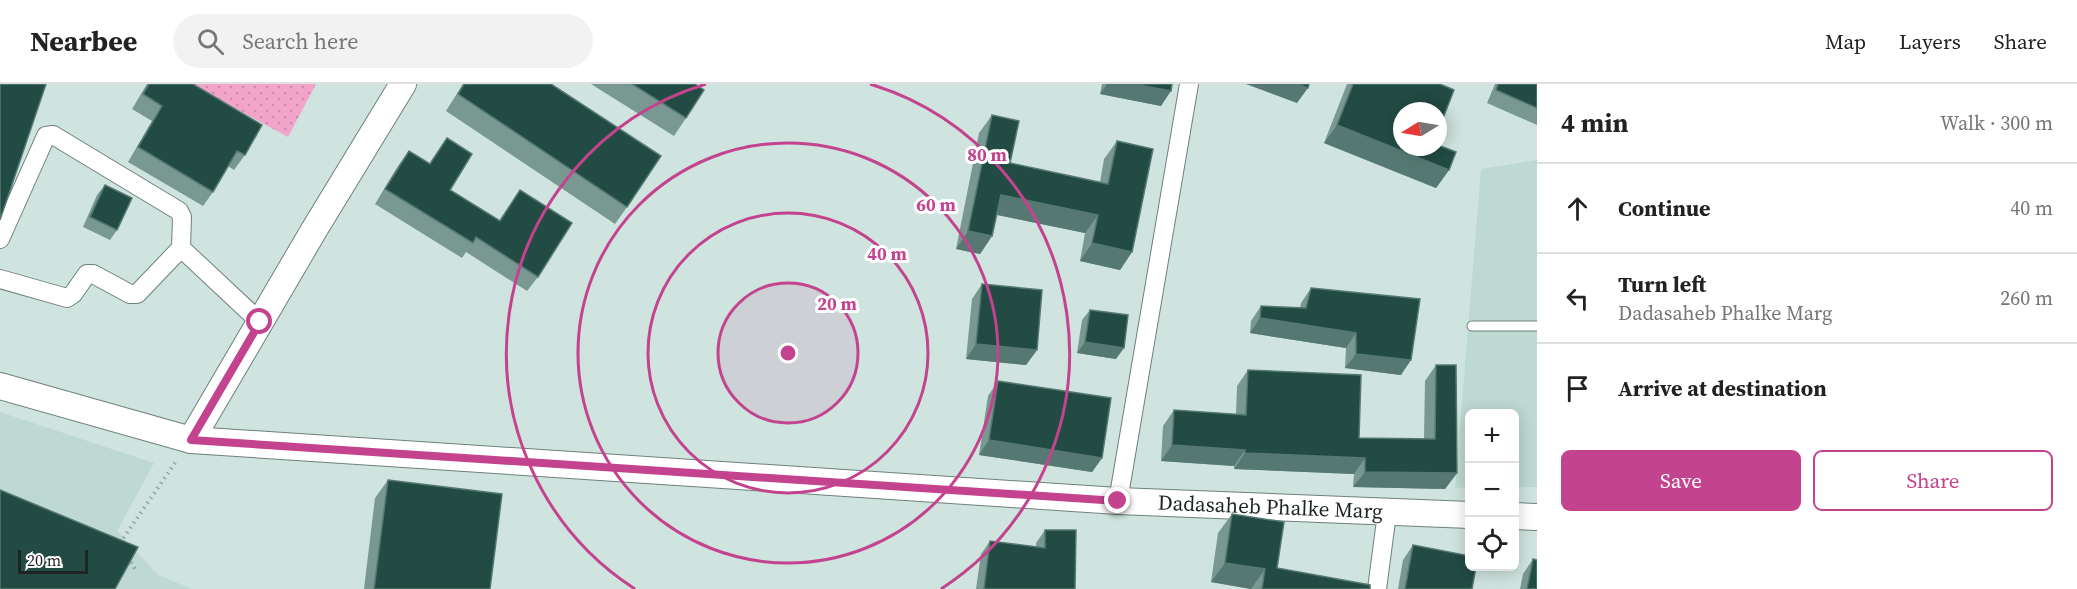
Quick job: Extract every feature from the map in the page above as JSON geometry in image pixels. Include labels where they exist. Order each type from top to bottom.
[{"type":"street","points":[[1118,501],[1189,84]]},
{"type":"street","points":[[191,440],[397,86]]},
{"type":"street","points":[[0,239],[46,136],[53,135],[179,211],[182,218],[181,248],[137,294],[130,294],[93,274],[87,274],[73,294],[67,298],[0,279]]},
{"type":"street","points":[[181,248],[260,322]]},
{"type":"street","name":"Dadasaheb Phalke Marg","points":[[0,386],[191,440],[1118,501],[1465,515]]},
{"type":"street","points":[[1377,589],[1387,513]]},
{"type":"street","points":[[1519,516],[1537,517]]},
{"type":"lane","points":[[1472,326],[1537,326]]},
{"type":"path","points":[[124,565],[135,569],[120,543],[191,440]]},
{"type":"shaded area","points":[[191,84],[316,84],[288,137]]},
{"type":"shaded area","points":[[1537,160],[1537,487],[1519,487],[1519,409],[1465,409],[1465,487],[1455,488],[1481,169]]},
{"type":"shaded area","points":[[0,412],[154,463],[117,531],[158,575],[192,589],[0,589]]},
{"type":"building","points":[[0,84],[46,84],[0,220]]},
{"type":"building","points":[[149,84],[193,84],[262,125],[245,155],[237,151],[213,192],[138,147],[162,106],[143,94]]},
{"type":"building","points":[[464,84],[551,84],[661,156],[627,207],[458,94]]},
{"type":"building","points":[[632,84],[695,84],[704,90],[686,118]]},
{"type":"building","points":[[1134,84],[1172,84],[1171,91]]},
{"type":"building","points":[[1297,84],[1309,84],[1308,88]]},
{"type":"building","points":[[1353,84],[1440,84],[1454,90],[1447,108],[1447,102],[1393,102],[1393,148],[1337,125]]},
{"type":"building","points":[[1498,84],[1537,84],[1537,108],[1496,90]]},
{"type":"building","points":[[992,115],[1019,121],[1010,163],[1108,184],[1117,141],[1153,149],[1132,252],[1092,243],[1098,215],[1001,195],[992,236],[968,231]]},
{"type":"building","points":[[447,138],[472,154],[450,190],[500,221],[520,190],[572,223],[538,277],[476,237],[473,243],[385,189],[409,151],[430,164]]},
{"type":"building","points":[[1447,148],[1456,152],[1449,170],[1414,156],[1447,156]]},
{"type":"building","points":[[105,185],[132,198],[117,230],[90,217]]},
{"type":"building","points":[[982,284],[1042,290],[1037,350],[976,344]]},
{"type":"building","points":[[1311,288],[1420,299],[1411,360],[1356,354],[1356,333],[1260,318],[1261,306],[1306,308]]},
{"type":"building","points":[[1090,310],[1128,315],[1124,348],[1085,342]]},
{"type":"building","points":[[1436,365],[1456,365],[1457,473],[1365,472],[1365,458],[1245,453],[1245,450],[1172,445],[1174,410],[1246,415],[1248,370],[1361,375],[1359,438],[1435,439]]},
{"type":"building","points":[[998,381],[1111,398],[1102,458],[989,440]]},
{"type":"building","points":[[388,480],[502,494],[490,589],[374,589]]},
{"type":"building","points":[[0,490],[138,547],[115,589],[0,589]]},
{"type":"building","points":[[1232,514],[1284,522],[1277,568],[1370,585],[1370,589],[1262,589],[1265,569],[1225,563]]},
{"type":"building","points":[[1045,530],[1076,530],[1075,589],[984,589],[990,541],[1045,548]]},
{"type":"building","points":[[1413,545],[1465,555],[1465,571],[1475,571],[1472,589],[1405,589]]},
{"type":"building","points":[[1533,559],[1537,560],[1537,589],[1527,589]]},
{"type":"route","points":[[260,322],[191,440],[1118,501]]}]
